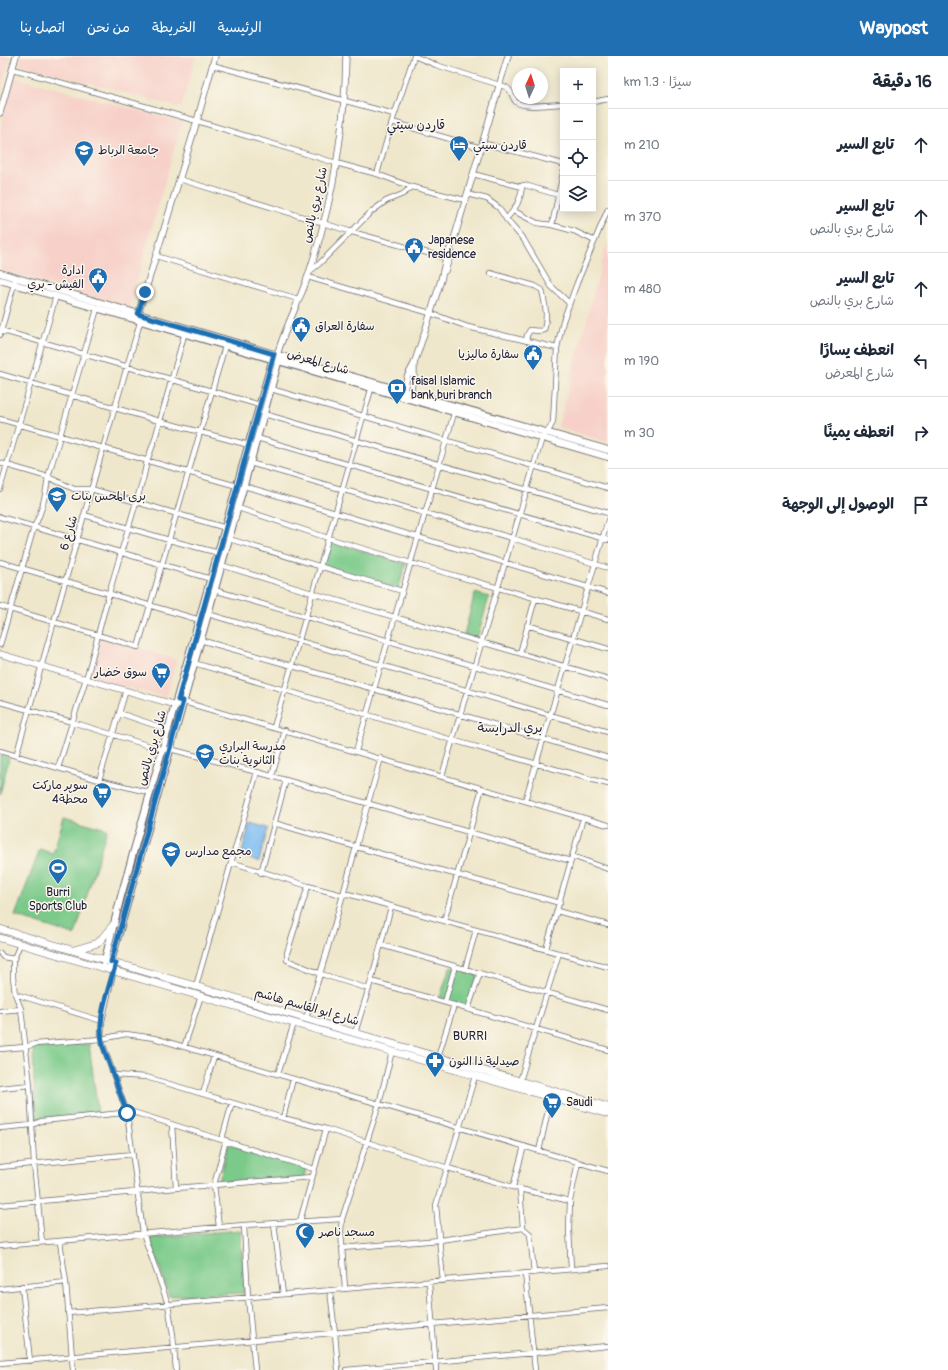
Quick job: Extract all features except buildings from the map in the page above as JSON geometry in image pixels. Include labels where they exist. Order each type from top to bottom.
[{"type":"main road","name":"شارع المعرض","points":[[0,273],[139,318]]},
{"type":"main road","name":"شارع المعرض","points":[[0,280],[277,357],[608,457]]},
{"type":"main road","name":"شارع المعرض","points":[[185,331],[225,346],[277,357]]},
{"type":"main road","name":"شارع بري بالنص","points":[[109,969],[180,703],[211,579],[240,486],[250,463],[271,389],[277,357]]},
{"type":"main road","name":"شارع بري بالنص","points":[[111,962],[114,924],[151,793],[167,749],[169,730],[194,663],[238,508],[240,486],[249,445],[260,405],[277,357]]},
{"type":"main road","name":"شارع المعرض","points":[[455,410],[547,432],[608,450]]},
{"type":"main road","points":[[73,950],[98,942],[114,924]]},
{"type":"main road","name":"شارع ابو القاسم هاشم","points":[[0,929],[608,1107]]},
{"type":"main road","name":"شارع ابو القاسم هاشم","points":[[0,938],[608,1114]]},
{"type":"street","points":[[1,109],[16,56]]},
{"type":"street","points":[[139,318],[215,56]]},
{"type":"street","name":"شارع بري بالنص","points":[[277,357],[308,274],[324,223],[332,191],[345,100],[346,56]]},
{"type":"street","points":[[377,174],[394,114],[414,56],[436,65],[510,89],[514,99],[521,104],[560,104]]},
{"type":"street","points":[[406,395],[414,375],[414,364],[430,313],[450,259],[466,197],[508,56]]},
{"type":"street","points":[[212,64],[394,114]]},
{"type":"street","points":[[13,69],[377,174],[412,187],[487,200],[501,210],[506,219],[524,240],[551,286],[569,303]]},
{"type":"street","points":[[596,101],[608,99]]},
{"type":"street","points":[[392,122],[560,163]]},
{"type":"street","points":[[473,174],[522,187],[525,185],[558,195]]},
{"type":"street","points":[[552,225],[562,176]]},
{"type":"street","points":[[179,179],[352,232],[446,258]]},
{"type":"street","points":[[412,187],[402,194],[379,205],[308,274],[430,313],[457,324],[557,348]]},
{"type":"street","points":[[506,219],[514,211],[521,196],[522,187]]},
{"type":"street","points":[[442,776],[533,466],[542,438],[554,419],[557,348],[563,321],[608,209]]},
{"type":"street","points":[[514,211],[537,223],[552,225],[574,231],[595,240]]},
{"type":"street","points":[[441,280],[446,258],[454,239]]},
{"type":"street","points":[[156,256],[298,299]]},
{"type":"street","points":[[490,273],[534,286],[542,290],[547,315],[545,327],[544,330],[541,331],[535,329],[530,330],[526,341]]},
{"type":"street","points":[[16,277],[0,332],[260,405]]},
{"type":"street","points":[[0,489],[56,296]]},
{"type":"street","points":[[0,645],[34,527],[39,518],[47,488],[48,477],[97,308]]},
{"type":"street","name":"شارع 6","points":[[16,756],[28,709],[127,367],[139,318]]},
{"type":"street","points":[[58,768],[86,679],[109,593],[185,331]]},
{"type":"street","points":[[0,606],[138,647],[225,346]]},
{"type":"street","points":[[0,374],[159,421],[249,445]]},
{"type":"street","points":[[274,727],[372,386]]},
{"type":"street","points":[[271,389],[608,488]]},
{"type":"street","points":[[356,751],[455,410]]},
{"type":"street","points":[[264,414],[608,514]]},
{"type":"street","points":[[0,418],[188,473],[335,513],[608,593]]},
{"type":"street","points":[[257,438],[605,539]]},
{"type":"street","points":[[0,463],[48,477],[74,489],[91,489],[226,528]]},
{"type":"street","points":[[250,463],[512,538],[608,568]]},
{"type":"street","points":[[238,508],[328,538],[411,563],[608,619]]},
{"type":"street","points":[[84,515],[219,553]]},
{"type":"street","points":[[0,517],[211,579]]},
{"type":"street","points":[[525,801],[595,564],[605,539],[608,520]]},
{"type":"street","points":[[229,539],[402,591]]},
{"type":"street","points":[[0,562],[200,620]]},
{"type":"street","points":[[221,565],[312,594],[608,679]]},
{"type":"street","points":[[214,590],[608,705]]},
{"type":"street","points":[[520,653],[535,598]]},
{"type":"street","points":[[208,614],[608,732]]},
{"type":"street","points":[[527,625],[608,649]]},
{"type":"street","points":[[200,640],[374,689],[608,758]]},
{"type":"street","points":[[0,654],[126,690],[285,730],[608,825]]},
{"type":"street","points":[[194,663],[452,740],[608,784]]},
{"type":"street","points":[[99,780],[126,690]]},
{"type":"street","points":[[0,702],[167,749],[272,776],[468,832],[608,869]]},
{"type":"street","points":[[119,713],[169,730]]},
{"type":"street","points":[[272,776],[285,730]]},
{"type":"street","points":[[0,751],[99,780],[151,793]]},
{"type":"street","points":[[306,1018],[321,974],[367,803],[381,758]]},
{"type":"street","points":[[196,986],[256,772]]},
{"type":"street","points":[[261,873],[286,780]]},
{"type":"street","points":[[444,921],[468,832],[482,788]]},
{"type":"street","points":[[546,949],[583,818]]},
{"type":"street","points":[[274,823],[355,847],[560,903]]},
{"type":"street","points":[[231,862],[261,873],[342,895],[348,894],[608,967]]},
{"type":"street","points":[[308,886],[287,953],[287,960],[321,974],[369,989]]},
{"type":"street","points":[[355,1033],[372,981],[390,907]]},
{"type":"street","points":[[557,911],[608,925]]},
{"type":"street","points":[[464,969],[476,930]]},
{"type":"street","points":[[20,944],[12,963],[15,994],[21,1009],[30,1085],[34,1164],[42,1242]]},
{"type":"street","points":[[381,946],[608,1010]]},
{"type":"street","points":[[0,953],[3,957],[14,959]]},
{"type":"street","points":[[520,1081],[559,953]]},
{"type":"street","points":[[111,962],[102,1021],[101,1039],[127,1113],[143,1233],[168,1304],[176,1370]]},
{"type":"street","points":[[444,1002],[455,966]]},
{"type":"street","points":[[468,1009],[480,973]]},
{"type":"street","points":[[372,981],[608,1050]]},
{"type":"street","points":[[15,994],[102,1021]]},
{"type":"street","points":[[184,1047],[201,996]]},
{"type":"street","points":[[438,1057],[454,1005]]},
{"type":"street","points":[[0,1010],[21,1009]]},
{"type":"street","points":[[278,1074],[294,1023]]},
{"type":"street","points":[[0,1049],[25,1047],[35,1044],[101,1039],[120,1034],[132,1034],[154,1038],[608,1171]]},
{"type":"street","points":[[346,1289],[342,1248],[342,1219],[379,1104],[392,1051]]},
{"type":"street","points":[[203,1094],[214,1056]]},
{"type":"street","points":[[114,1075],[146,1077],[283,1118],[326,1129],[448,1168],[570,1202]]},
{"type":"street","points":[[443,1281],[436,1205],[475,1076]]},
{"type":"street","points":[[283,1118],[293,1079]]},
{"type":"street","points":[[0,1088],[30,1085]]},
{"type":"street","points":[[538,1150],[551,1098]]},
{"type":"street","points":[[219,1227],[214,1185],[232,1103]]},
{"type":"street","points":[[0,1128],[32,1125],[41,1121],[133,1112],[314,1169]]},
{"type":"street","points":[[172,1125],[176,1188]]},
{"type":"street","points":[[300,1221],[326,1129]]},
{"type":"street","points":[[513,1187],[524,1146]]},
{"type":"street","points":[[0,1167],[133,1154]]},
{"type":"street","points":[[571,1269],[569,1229],[570,1202],[578,1162]]},
{"type":"street","points":[[0,1204],[38,1202],[176,1188],[312,1177]]},
{"type":"street","points":[[520,1189],[523,1228]]},
{"type":"street","points":[[0,1246],[244,1225],[342,1219]]},
{"type":"street","points":[[274,1224],[283,1294]]},
{"type":"street","points":[[244,1225],[248,1297],[255,1370]]},
{"type":"street","points":[[342,1248],[440,1240],[523,1228],[530,1234],[534,1273]]},
{"type":"street","points":[[60,1242],[66,1282],[73,1370]]},
{"type":"street","points":[[68,1313],[608,1266]]},
{"type":"street","points":[[525,1273],[535,1370]]},
{"type":"street","points":[[0,1289],[66,1282]]},
{"type":"street","points":[[429,1282],[436,1370]]},
{"type":"street","points":[[22,1286],[30,1361]]},
{"type":"street","points":[[330,1290],[338,1370]]},
{"type":"street","points":[[0,1364],[608,1308]]},
{"type":"street","points":[[346,1370],[608,1346]]},
{"type":"shaded area","points":[[0,56],[11,56],[0,93]]},
{"type":"shaded area","points":[[22,56],[196,56],[181,108],[19,64]]},
{"type":"shaded area","name":"جامعة الرباط","points":[[14,77],[182,122],[129,308],[0,270],[0,127]]},
{"type":"shaded area","points":[[608,239],[608,443],[558,427]]},
{"type":"shaded area","points":[[100,637],[177,660],[166,698],[89,677]]},
{"type":"green space","points":[[330,541],[406,564],[398,589],[322,566]]},
{"type":"green space","points":[[475,593],[489,597],[477,639],[464,635]]},
{"type":"green space","points":[[0,755],[9,758],[0,794]]},
{"type":"green space","name":"Burri Sports Club","points":[[64,817],[107,829],[75,935],[15,916],[40,849],[53,854]]},
{"type":"green space","points":[[450,967],[478,975],[467,1009],[439,1000]]},
{"type":"green space","points":[[89,1044],[98,1113],[35,1118],[33,1046]]},
{"type":"green space","points":[[228,1144],[306,1168],[304,1177],[219,1182]]},
{"type":"green space","points":[[240,1230],[245,1293],[169,1296],[150,1238]]},
{"type":"water","points":[[250,823],[268,828],[259,861],[241,856]]},
{"type":"place","name":"قاردن سيتي","points":[[459,162]]},
{"type":"place","name":"جامعة الرباط","points":[[84,167]]},
{"type":"place","name":"Japanese residence","points":[[414,264]]},
{"type":"place","name":"ادارة الفيش - بري","points":[[98,294]]},
{"type":"place","name":"سفارة العراق","points":[[301,343]]},
{"type":"place","name":"سفارة ماليزيا","points":[[533,371]]},
{"type":"place","name":"faisal Islamic bank,buri branch","points":[[397,405]]},
{"type":"place","name":"برى المحس بنات","points":[[57,513]]},
{"type":"place","name":"سوق خضار","points":[[161,689]]},
{"type":"place","name":"مدرسة البراري الثانوية بنات","points":[[205,770]]},
{"type":"place","name":"سوپر مارکت محطة4","points":[[102,809]]},
{"type":"place","name":"مجمع مدارس","points":[[171,868]]},
{"type":"place","name":"Burri Sports Club","points":[[58,885]]},
{"type":"place","name":"صيدلية ذا النون","points":[[435,1078]]},
{"type":"place","name":"Saudi","points":[[552,1119]]},
{"type":"place","name":"مسجد ناصر","points":[[305,1249]]},
{"type":"district","name":"قاردن سيتي","points":[[416,125]]},
{"type":"district","name":"بري الدرايسة","points":[[510,728]]},
{"type":"district","name":"BURRI","points":[[470,1036]]},
{"type":"route","points":[[127,1113],[103,1046],[101,1036],[102,1021],[116,963],[111,962],[183,701],[178,700],[274,354],[138,314],[145,292]]}]
